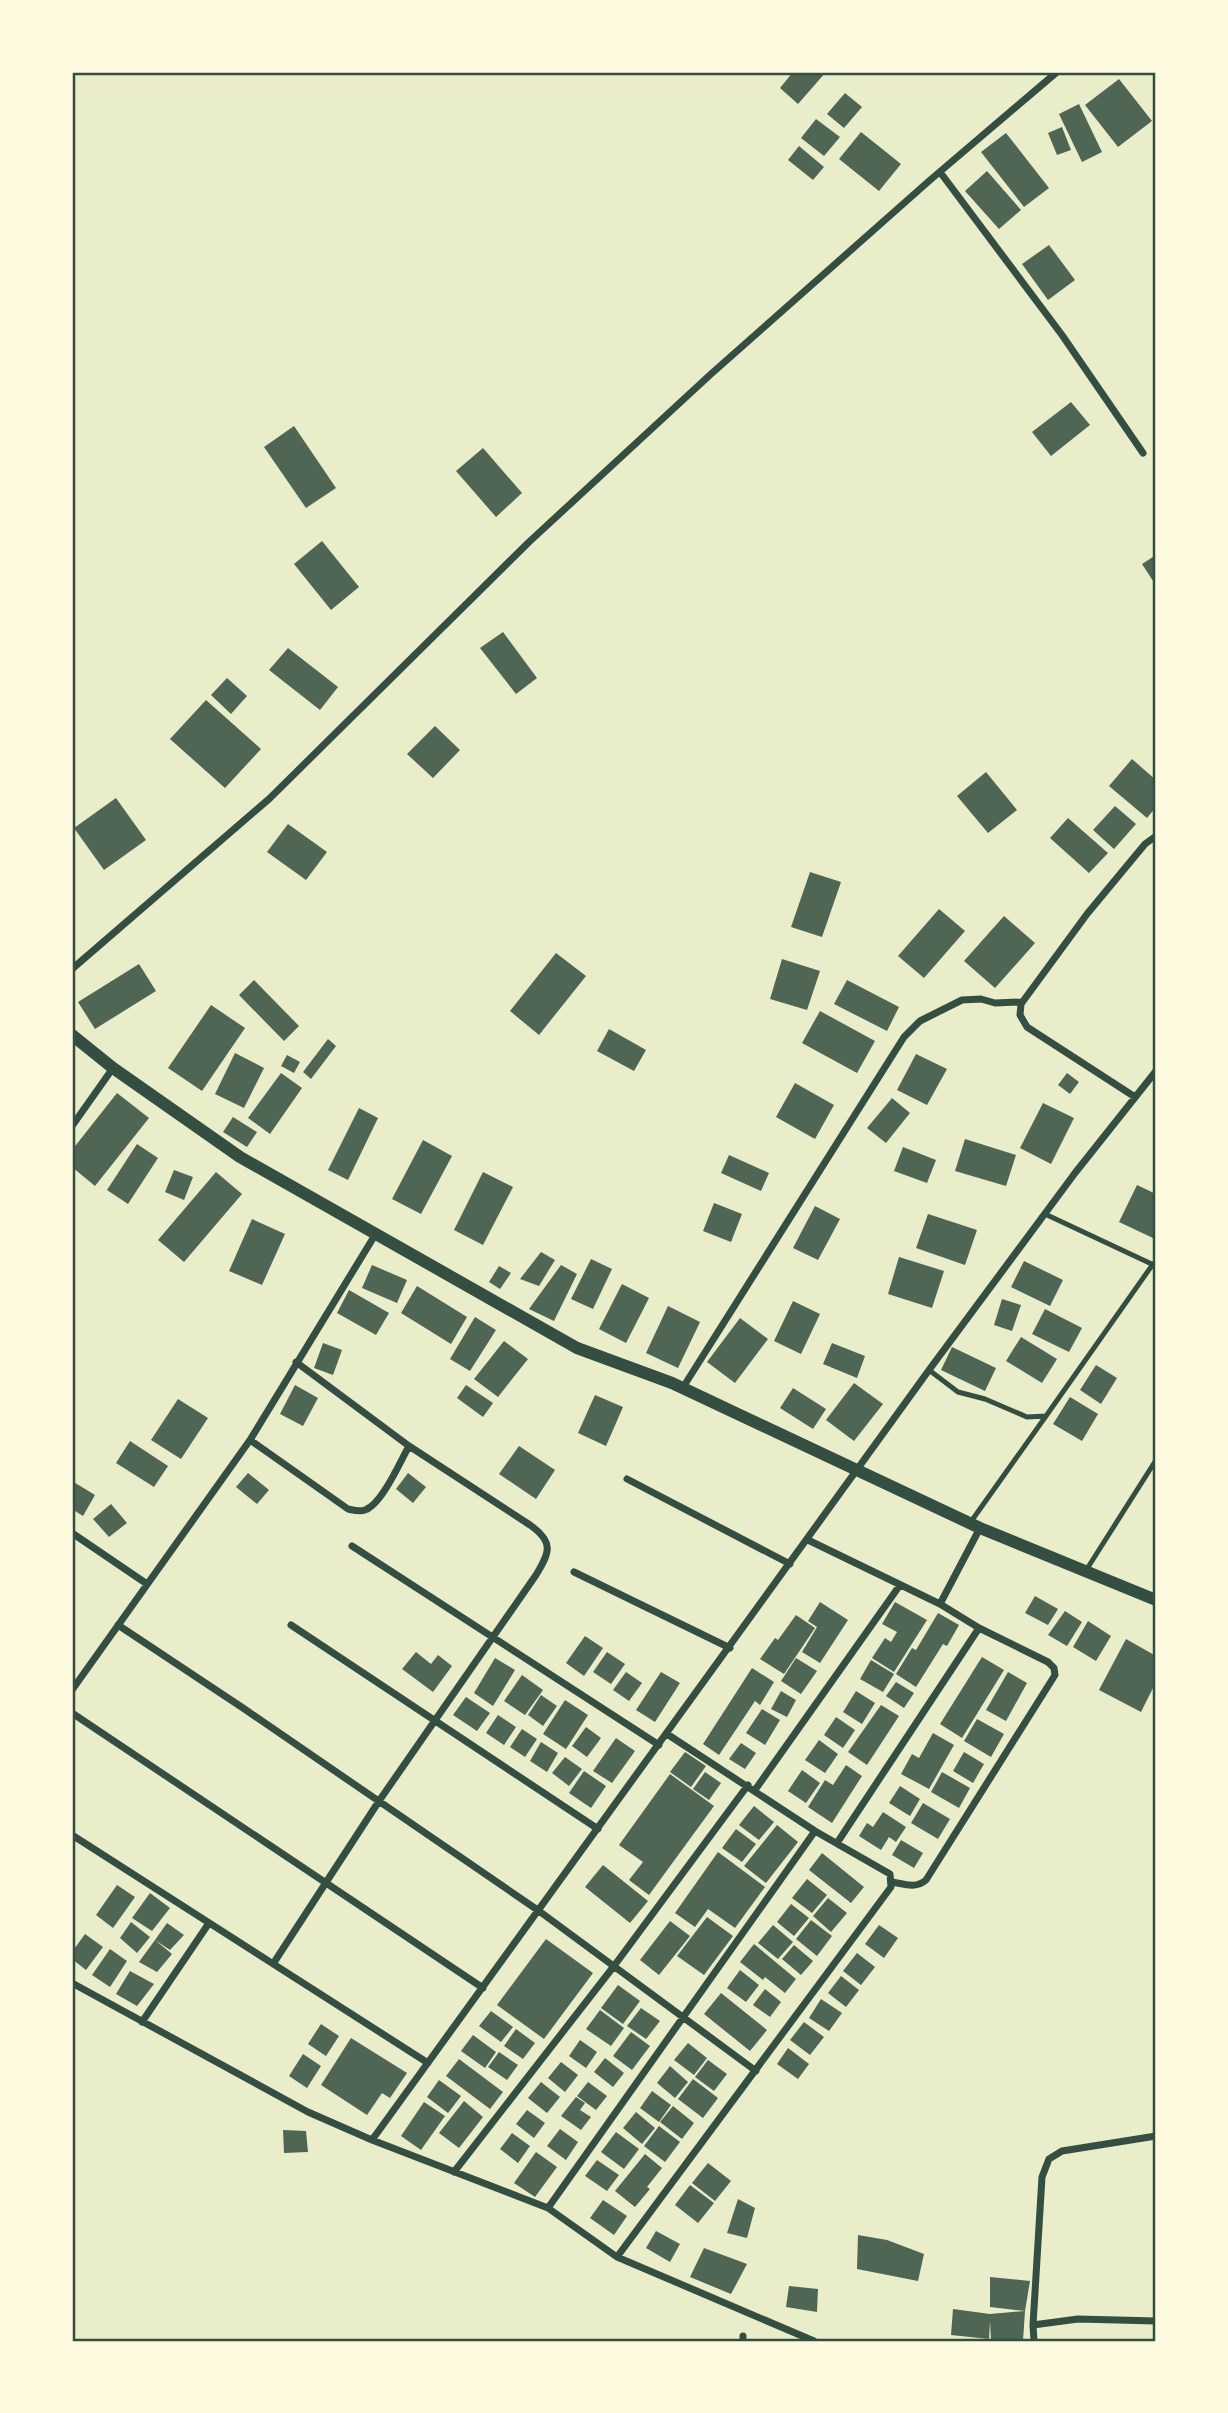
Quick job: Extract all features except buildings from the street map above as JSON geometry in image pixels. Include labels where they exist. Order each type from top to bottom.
[{"type":"street","points":[[72,969],[270,799],[529,542],[711,374],[1056,72]]},
{"type":"street","points":[[940,172],[1062,335],[1143,453]]},
{"type":"street","points":[[1135,1097],[1027,1027],[1020,1015],[1021,1002],[1087,914],[1145,844],[1156,836]]},
{"type":"street","points":[[682,1388],[905,1037],[920,1021],[962,1000],[1021,1002]]},
{"type":"street","points":[[72,1035],[113,1068],[240,1157],[577,1348],[682,1388],[975,1525],[1156,1600]]},
{"type":"street","points":[[72,1126],[113,1068]]},
{"type":"street","points":[[372,2140],[929,1370],[1156,1070]]},
{"type":"street","points":[[72,1690],[250,1440],[375,1235]]},
{"type":"street","points":[[273,1964],[324,1882],[546,1559],[547,1544],[541,1533],[530,1525],[409,1446],[296,1362]]},
{"type":"street","points":[[250,1440],[348,1509],[356,1511],[364,1511],[380,1498],[409,1446]]},
{"type":"street","points":[[627,1479],[790,1564]]},
{"type":"street","points":[[940,1604],[975,1525]]},
{"type":"street","points":[[72,1533],[147,1584]]},
{"type":"street","points":[[808,1540],[940,1604],[979,1628],[1048,1662],[1054,1668],[1055,1675],[926,1880],[914,1886],[892,1882]]},
{"type":"street","points":[[352,1546],[659,1745]]},
{"type":"street","points":[[574,1572],[730,1648]]},
{"type":"street","points":[[454,2172],[752,1788],[900,1585]]},
{"type":"street","points":[[118,1625],[539,1911],[756,2071]]},
{"type":"street","points":[[291,1625],[598,1829]]},
{"type":"street","points":[[837,1843],[979,1628]]},
{"type":"street","points":[[72,1713],[483,1988]]},
{"type":"street","points":[[617,2257],[892,1882],[890,1874],[815,1831],[667,1734]]},
{"type":"street","points":[[548,2208],[815,1831]]},
{"type":"street","points":[[72,1835],[428,2063]]},
{"type":"street","points":[[142,2022],[209,1923]]},
{"type":"street","points":[[72,1983],[308,2112],[372,2140],[548,2208],[617,2257],[814,2341]]},
{"type":"street","points":[[1034,2341],[1042,2177],[1049,2159],[1062,2151],[1156,2136]]},
{"type":"street","points":[[1033,2325],[1078,2319],[1156,2321]]},
{"type":"lane","points":[[975,1525],[1046,1416],[1154,1265],[1045,1214]]},
{"type":"lane","points":[[929,1370],[958,1392],[1027,1417],[1046,1416]]},
{"type":"lane","points":[[1085,1572],[1156,1460]]}]
